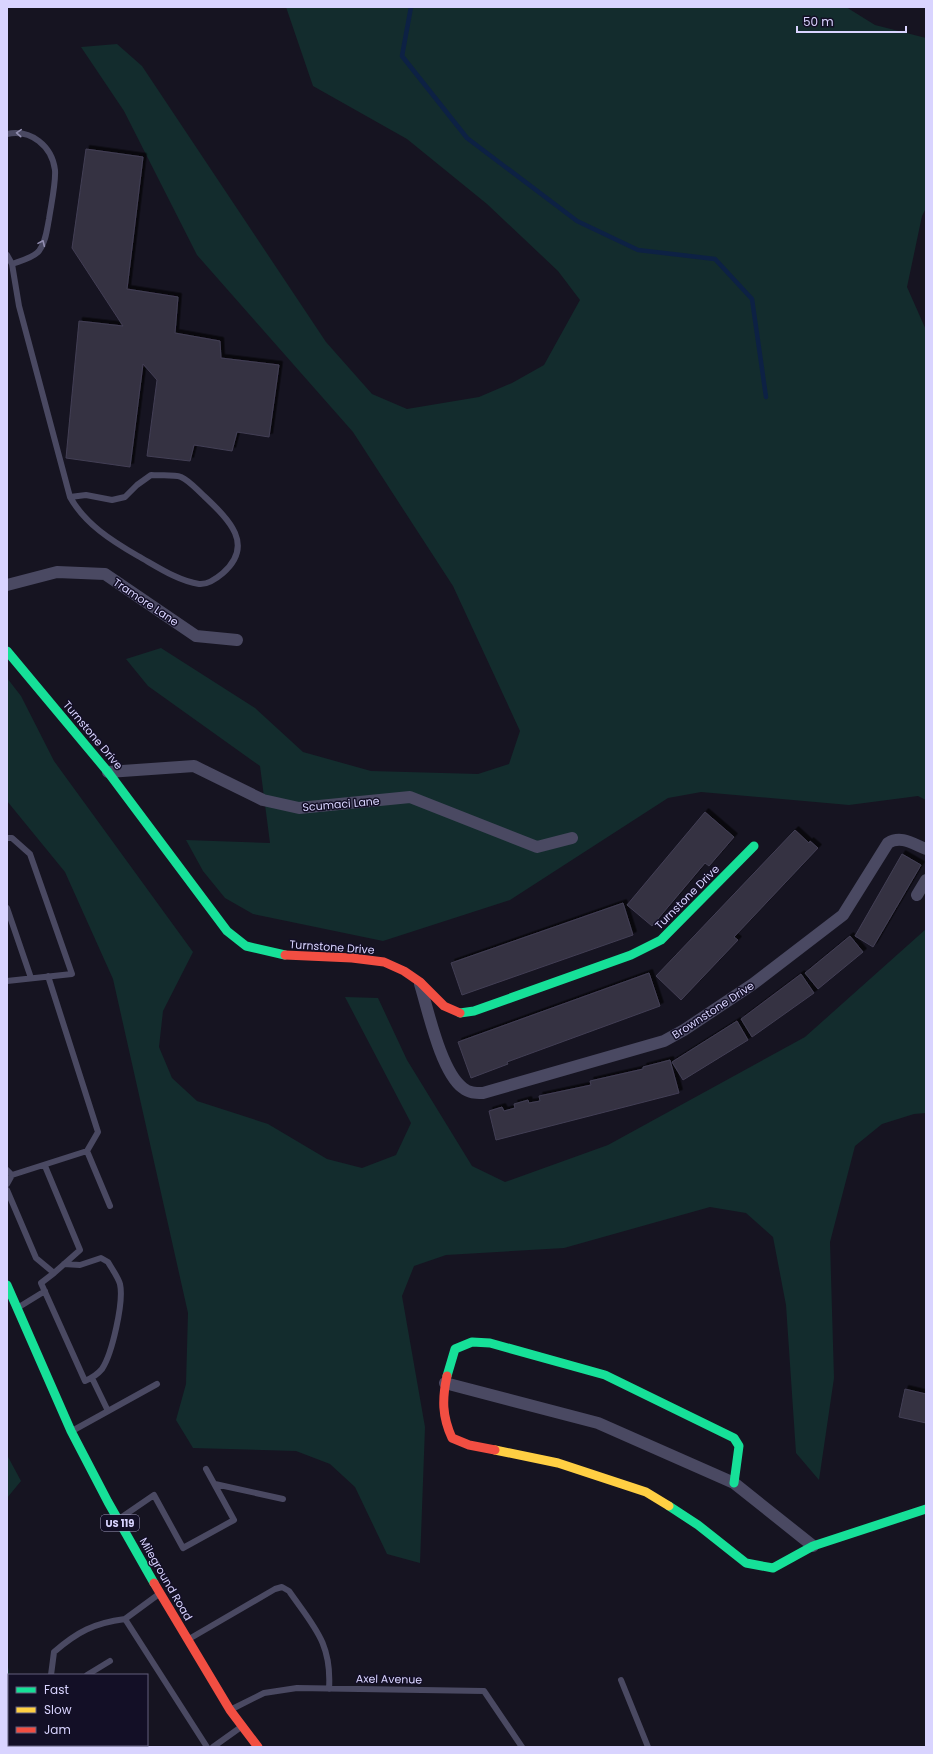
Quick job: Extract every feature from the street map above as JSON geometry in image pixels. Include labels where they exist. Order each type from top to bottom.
[{"type":"street","name":"Tramore Lane","points":[[7,585],[57,572],[105,574],[196,636],[237,640]]},
{"type":"street","name":"Turnstone Drive","points":[[7,651],[108,772],[228,931],[246,946],[266,952],[288,956],[317,956],[384,962],[404,971],[420,982],[444,1006],[459,1013],[474,1011],[631,955],[661,940],[754,846]]},
{"type":"street","name":"Scumaci Lane","points":[[108,772],[194,766],[263,800],[299,808],[410,798],[537,847],[572,838]]},
{"type":"street","name":"Brownstone Drive","points":[[420,982],[442,1056],[452,1075],[462,1088],[473,1093],[483,1093],[562,1071],[672,1037],[753,984],[843,915],[888,843],[894,839],[901,839],[926,849]]},
{"type":"street","points":[[917,895],[926,880]]},
{"type":"street","name":"Mileground Road","points":[[7,1285],[71,1431],[118,1520],[187,1640],[230,1710],[258,1747]]},
{"type":"street","points":[[734,1483],[739,1446],[734,1438],[605,1375],[490,1344],[472,1342],[455,1348],[448,1366],[444,1421],[452,1438],[469,1445],[558,1463],[646,1492],[698,1525],[746,1564],[772,1568],[813,1546],[926,1509]]},
{"type":"street","points":[[446,1383],[598,1423],[734,1483],[813,1546]]},
{"type":"lane","points":[[7,134],[25,133],[36,138],[50,156],[55,170],[51,208],[45,240],[39,251],[12,264]]},
{"type":"lane","points":[[7,255],[12,264],[19,306],[70,497],[78,511],[114,542],[181,578],[198,584],[205,584],[216,579],[236,559],[238,547],[236,533],[230,522],[192,484],[180,476],[151,475],[137,485],[125,497],[112,500],[86,495],[70,497]]},
{"type":"lane","points":[[7,838],[12,838],[30,854],[72,974],[7,981]]},
{"type":"lane","points":[[7,908],[31,978]]},
{"type":"lane","points":[[7,1184],[12,1175],[45,1166],[87,1151],[98,1132],[48,976]]},
{"type":"lane","points":[[87,1151],[110,1206]]},
{"type":"lane","points":[[45,1166],[80,1250],[41,1283],[85,1381],[92,1378],[103,1368],[112,1342],[120,1307],[120,1284],[108,1262],[101,1258],[80,1265],[64,1264]]},
{"type":"lane","points":[[7,1170],[12,1175]]},
{"type":"lane","points":[[7,1190],[36,1258],[54,1273]]},
{"type":"lane","points":[[17,1308],[45,1292]]},
{"type":"lane","points":[[92,1378],[108,1410]]},
{"type":"lane","points":[[71,1431],[157,1384]]},
{"type":"lane","points":[[118,1520],[154,1495],[183,1548],[234,1520],[206,1469]]},
{"type":"lane","points":[[214,1484],[283,1499]]},
{"type":"lane","points":[[187,1640],[275,1588],[282,1587],[290,1591],[321,1637],[328,1656],[330,1670],[329,1688]]},
{"type":"lane","points":[[51,1674],[54,1652],[70,1638],[102,1622],[125,1619],[161,1593]]},
{"type":"lane","points":[[125,1619],[206,1747]]},
{"type":"lane","points":[[89,1674],[110,1660]]},
{"type":"lane","points":[[621,1680],[645,1746]]},
{"type":"lane","name":"Axel Avenue","points":[[230,1710],[264,1693],[297,1688],[484,1691],[522,1747]]},
{"type":"lane","points":[[213,1747],[242,1726]]},
{"type":"green space","points":[[286,7],[846,7],[875,25],[926,38],[926,208],[922,216],[907,287],[926,330],[926,800],[918,796],[849,805],[701,792],[668,798],[510,900],[383,941],[253,914],[225,898],[203,871],[186,840],[270,843],[260,766],[148,686],[126,659],[161,648],[255,708],[303,752],[371,771],[478,774],[509,764],[520,731],[453,586],[353,432],[197,255],[124,111],[81,47],[117,44],[142,66],[326,342],[372,394],[407,409],[479,397],[512,383],[544,365],[580,300],[558,271],[487,204],[407,139],[313,86]]},
{"type":"green space","points":[[7,678],[21,696],[54,761],[193,952],[163,1011],[159,1047],[172,1078],[197,1101],[268,1124],[327,1159],[362,1168],[396,1155],[411,1123],[345,997],[378,998],[407,1060],[472,1166],[505,1182],[608,1145],[805,1037],[926,929],[926,1113],[914,1114],[882,1124],[855,1146],[830,1242],[834,1378],[819,1480],[796,1453],[786,1305],[773,1237],[746,1213],[710,1207],[564,1248],[446,1255],[414,1266],[402,1296],[425,1427],[420,1563],[387,1554],[355,1487],[330,1464],[296,1451],[193,1448],[176,1420],[186,1384],[188,1313],[113,979],[65,872],[7,801]]},
{"type":"green space","points":[[7,1455],[21,1481],[7,1498]]},
{"type":"green space","points":[[7,1663],[10,1674],[8,1674],[8,1746],[30,1747],[7,1747]]},
{"type":"building","points":[[86,149],[143,157],[127,289],[178,297],[175,333],[220,341],[221,358],[279,365],[269,437],[237,432],[232,451],[194,445],[190,461],[147,456],[157,380],[143,364],[130,467],[66,458],[79,321],[123,326],[72,248]]},
{"type":"building","points":[[705,812],[734,837],[709,866],[705,863],[652,926],[627,905]]},
{"type":"building","points":[[795,830],[809,843],[810,841],[818,848],[734,937],[738,940],[681,1000],[656,976]]},
{"type":"building","points":[[902,854],[921,865],[873,947],[855,936]]},
{"type":"building","points":[[623,903],[633,935],[462,995],[451,963]]},
{"type":"building","points":[[850,936],[863,952],[818,989],[805,973]]},
{"type":"building","points":[[649,973],[660,1006],[507,1062],[508,1064],[471,1078],[458,1042]]},
{"type":"building","points":[[801,974],[814,993],[752,1037],[741,1019]]},
{"type":"building","points":[[737,1021],[748,1040],[683,1080],[672,1062]]},
{"type":"building","points":[[670,1060],[679,1093],[496,1140],[489,1111],[502,1107],[504,1111],[515,1108],[514,1104],[528,1100],[529,1103],[540,1101],[539,1096],[591,1085],[590,1081],[643,1069],[643,1067]]},
{"type":"building","points":[[905,1389],[926,1394],[926,1423],[899,1417]]},
{"type":"waterway","points":[[411,7],[402,56],[467,138],[577,221],[638,250],[715,259],[752,299],[766,397]]},
{"type":"traffic: fast","points":[[7,651],[108,772],[227,931],[246,946],[285,955]]},
{"type":"traffic: fast","points":[[460,1013],[474,1011],[631,955],[661,940],[754,846]]},
{"type":"traffic: fast","points":[[7,1285],[71,1431],[108,1502],[154,1583]]},
{"type":"traffic: fast","points":[[447,1376],[455,1349],[472,1342],[490,1343],[605,1375],[734,1438],[739,1446],[734,1483]]},
{"type":"traffic: fast","points":[[669,1506],[698,1525],[746,1563],[773,1568],[813,1546],[926,1509]]},
{"type":"traffic: slow","points":[[495,1450],[558,1463],[646,1492],[669,1506]]},
{"type":"traffic: jam","points":[[285,955],[352,958],[384,962],[404,971],[420,982],[444,1006],[460,1013]]},
{"type":"traffic: jam","points":[[447,1376],[444,1392],[444,1407],[446,1422],[452,1438],[469,1445],[495,1450]]},
{"type":"traffic: jam","points":[[154,1583],[230,1710],[258,1747]]}]
